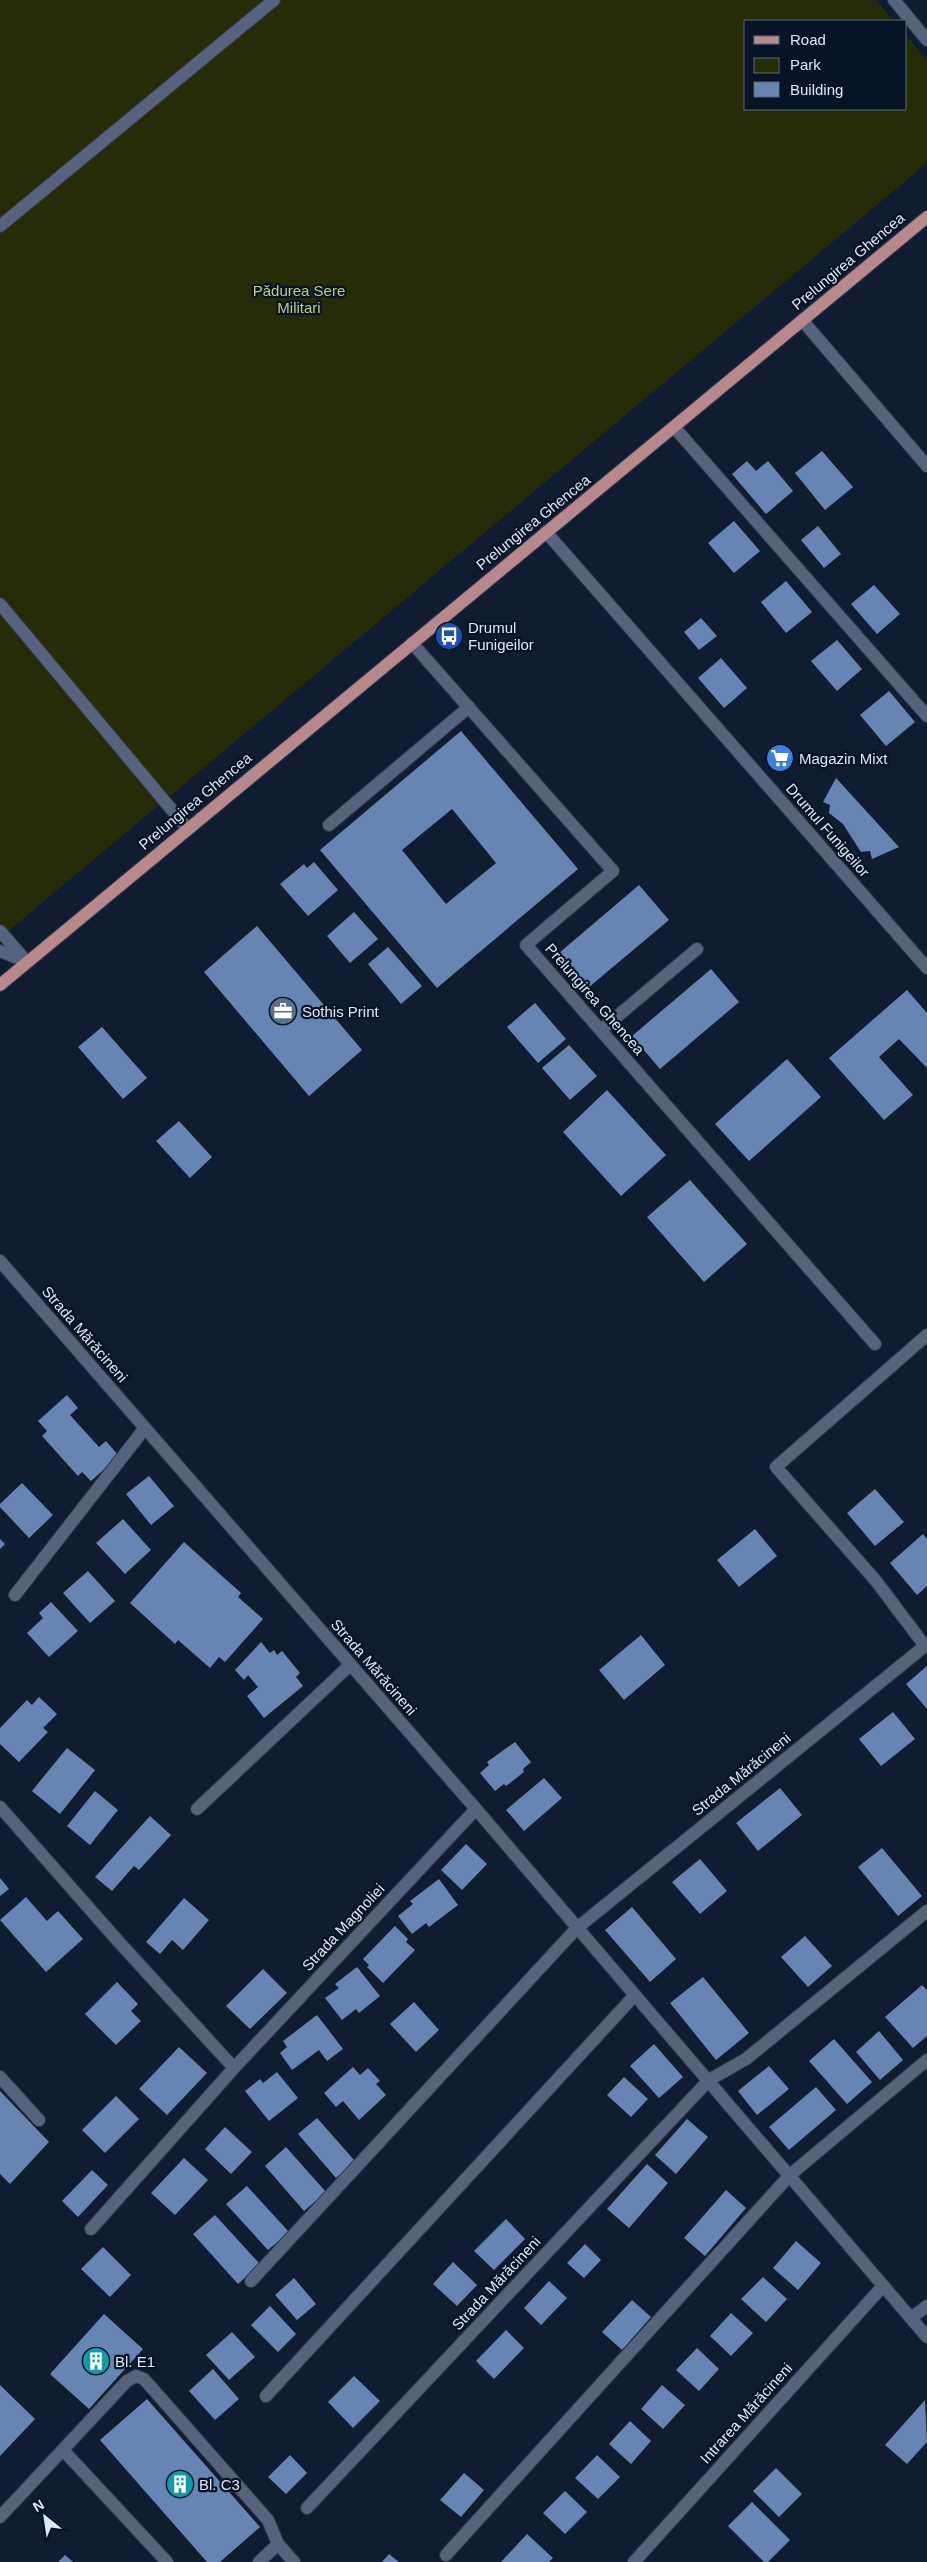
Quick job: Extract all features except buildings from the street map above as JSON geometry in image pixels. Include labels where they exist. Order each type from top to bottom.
[{"type":"main road","name":"Prelungirea Ghencea","points":[[0,985],[187,828],[927,217]]},
{"type":"street","points":[[0,226],[274,0]]},
{"type":"street","points":[[894,0],[927,40]]},
{"type":"street","points":[[802,320],[927,466]]},
{"type":"street","points":[[674,427],[927,716]]},
{"type":"street","name":"Drumul Funigeilor","points":[[546,532],[927,968]]},
{"type":"street","points":[[0,604],[187,828]]},
{"type":"street","name":"Prelungirea Ghencea","points":[[412,643],[613,871],[526,945],[875,1344]]},
{"type":"street","points":[[329,825],[469,707]]},
{"type":"street","points":[[0,931],[27,962]]},
{"type":"street","points":[[601,1030],[697,949]]},
{"type":"street","points":[[0,951],[27,962]]},
{"type":"street","name":"Strada Mărăcineni","points":[[0,1261],[476,1809],[927,2336]]},
{"type":"street","name":"Strada Mărăcineni","points":[[250,2281],[577,1928],[925,1646],[876,1581],[776,1467],[927,1335]]},
{"type":"street","points":[[15,1595],[145,1428]]},
{"type":"street","points":[[197,1809],[350,1665]]},
{"type":"street","points":[[0,1807],[124,1948],[234,2068]]},
{"type":"street","name":"Strada Magnoliei","points":[[91,2229],[234,2068],[476,1809]]},
{"type":"street","name":"Strada Mărăcineni","points":[[307,2508],[709,2080],[746,2059],[927,1911]]},
{"type":"street","points":[[266,2396],[635,1994]]},
{"type":"street","points":[[446,2555],[790,2175],[927,2060]]},
{"type":"street","points":[[0,2077],[39,2120]]},
{"type":"street","name":"Intrarea Mărăcineni","points":[[634,2562],[884,2286]]},
{"type":"street","points":[[911,2318],[927,2306]]},
{"type":"street","points":[[0,2517],[127,2381],[136,2376],[144,2379],[268,2520],[278,2544],[294,2562]]},
{"type":"street","points":[[63,2450],[167,2562]]},
{"type":"street","points":[[259,2562],[278,2544]]},
{"type":"green space","name":"Pădurea Sere Militari","points":[[0,0],[876,0],[893,20],[744,20],[744,110],[907,110],[907,36],[927,60],[927,163],[0,938]]},
{"type":"place","name":"Drumul Funigeilor","points":[[449,636]]},
{"type":"place","name":"Magazin Mixt","points":[[780,758]]},
{"type":"place","name":"Sothis Print","points":[[283,1011]]},
{"type":"place","name":"Bl. E1","points":[[96,2361]]},
{"type":"place","name":"Bl. C3","points":[[180,2484]]}]
